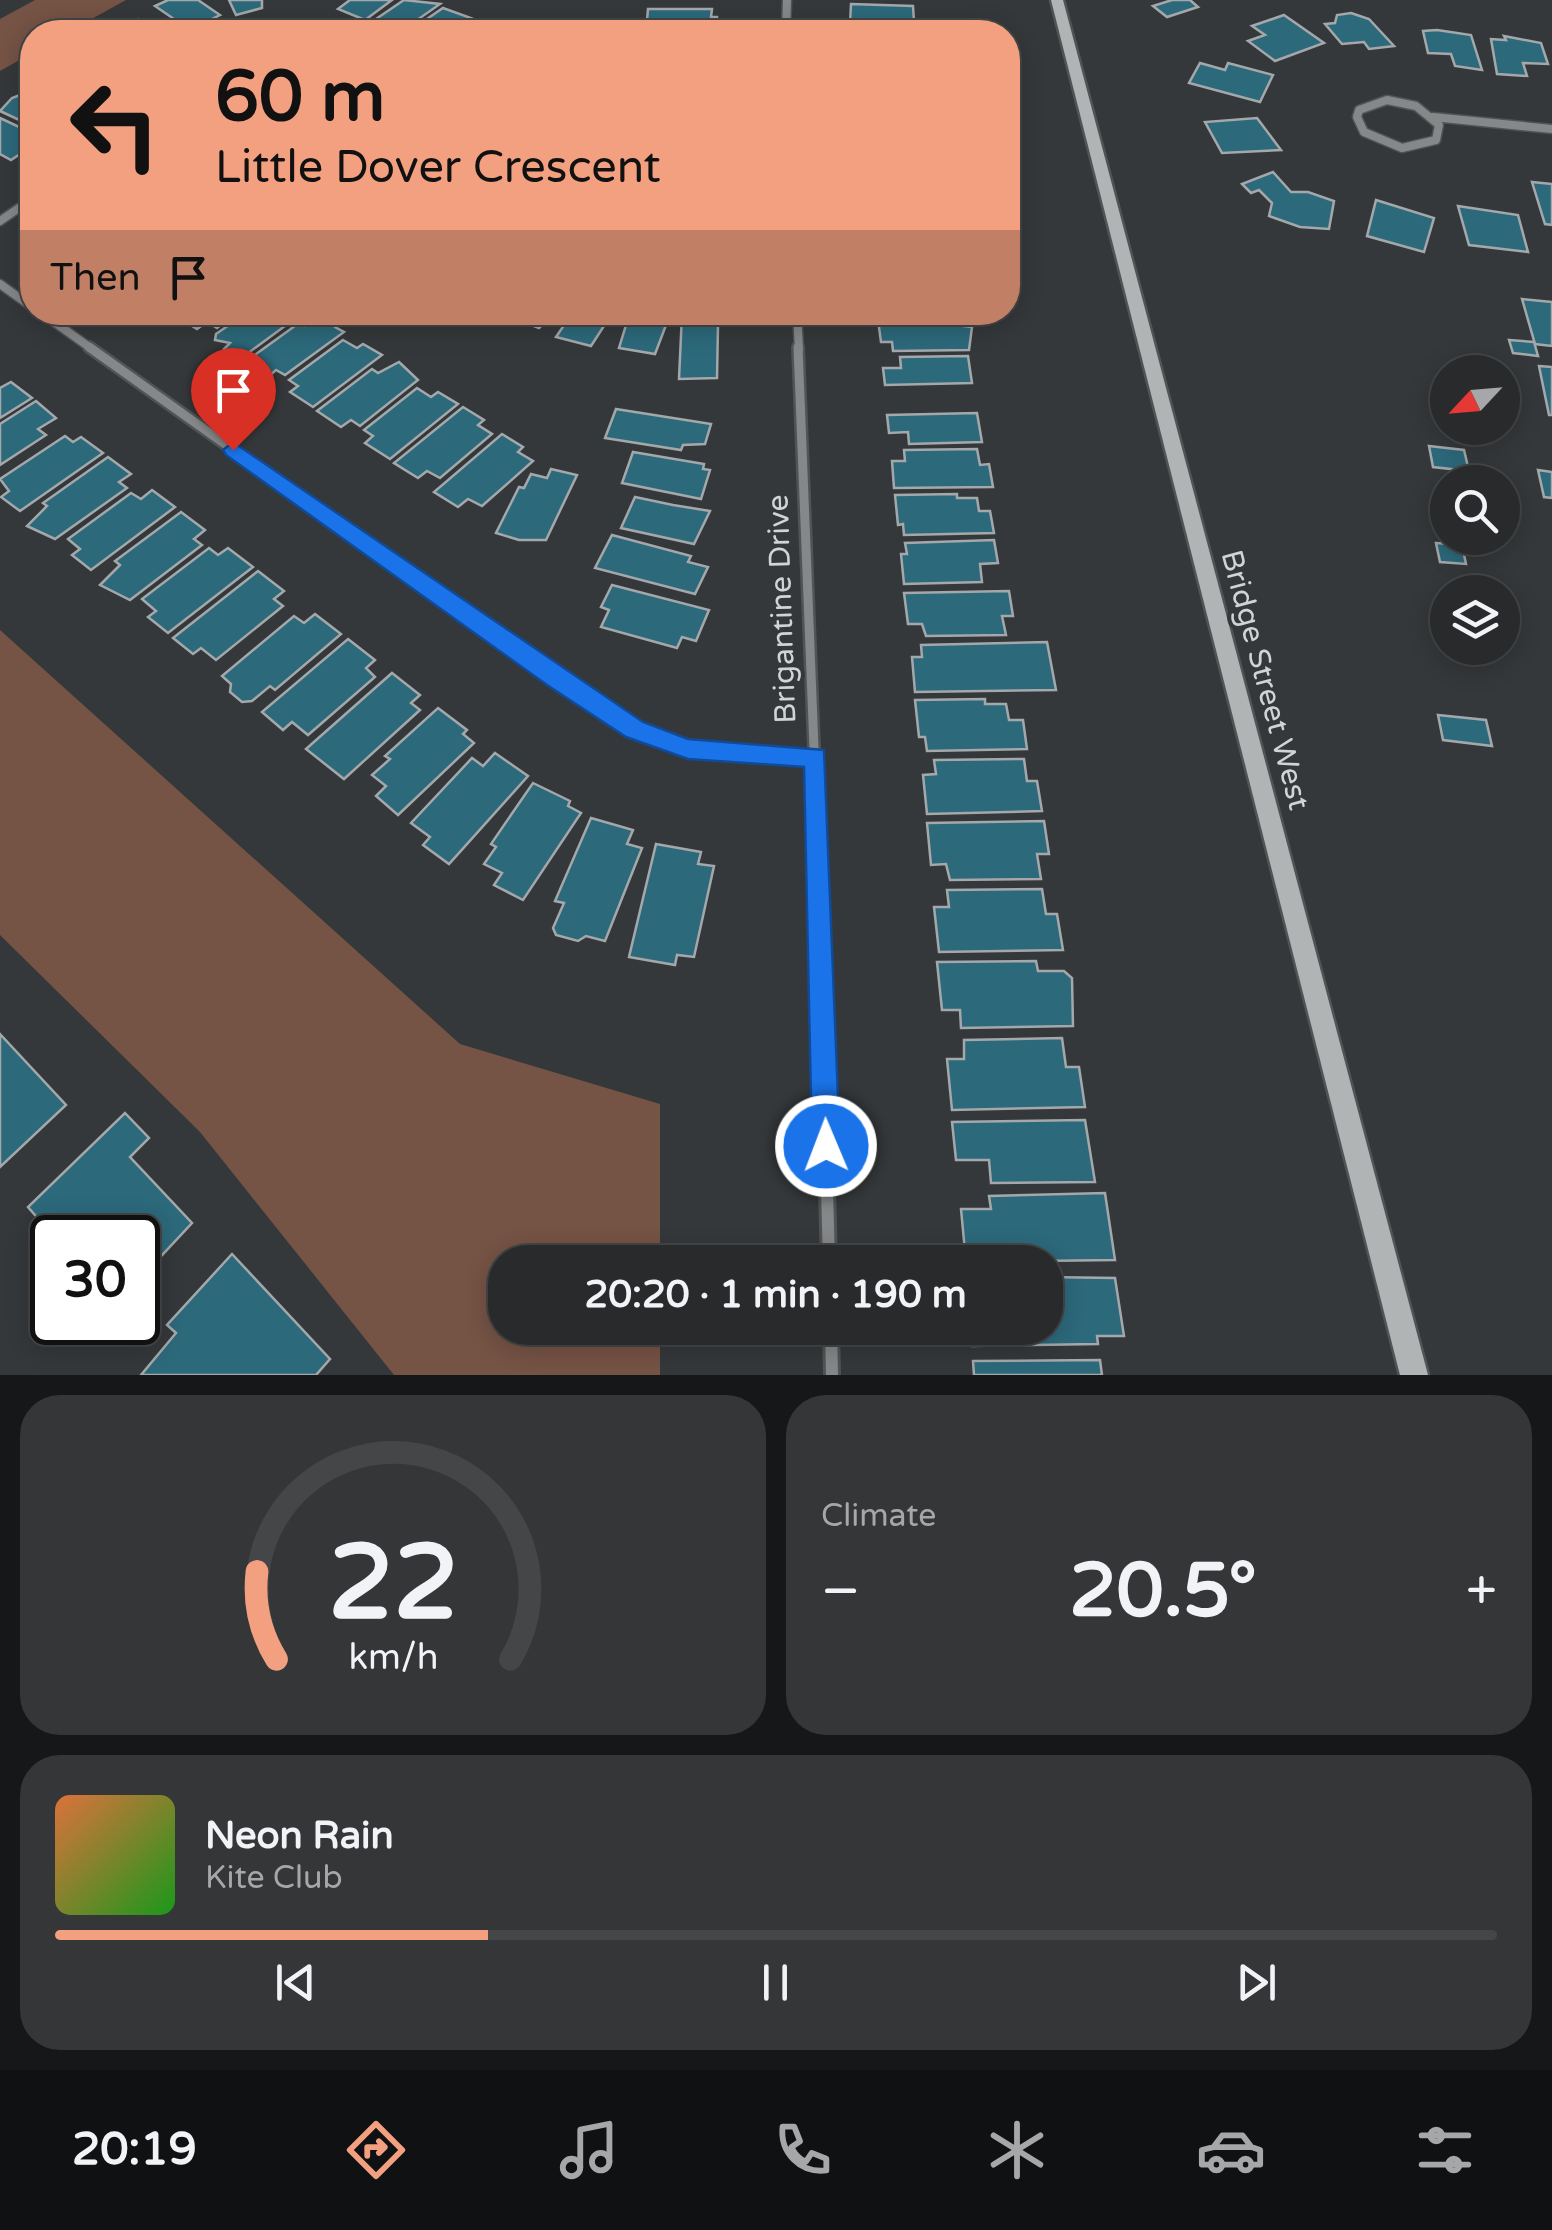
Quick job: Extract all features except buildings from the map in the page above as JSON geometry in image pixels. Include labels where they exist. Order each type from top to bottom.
[{"type":"main road","name":"Bridge Street West","points":[[1057,0],[1414,1375]]},
{"type":"street","points":[[1433,117],[1438,125],[1436,140],[1416,148],[1374,139],[1357,117],[1366,105],[1387,100],[1412,105],[1433,117],[1552,129]]},
{"type":"street","points":[[58,325],[634,730],[688,749],[816,757]]},
{"type":"street","name":"Brigantine Drive","points":[[797,325],[816,757],[829,1245]]},
{"type":"street","points":[[831,1345],[832,1375]]},
{"type":"shaded area","points":[[35,0],[126,0],[90,20],[20,20],[20,60],[0,71],[0,19]]},
{"type":"shaded area","points":[[0,630],[460,1044],[660,1104],[660,1245],[488,1245],[488,1345],[660,1345],[660,1375],[394,1375],[200,1132],[0,935]]},
{"type":"route","points":[[233,450],[634,730],[688,749],[745,756],[816,757],[826,1146]]}]
